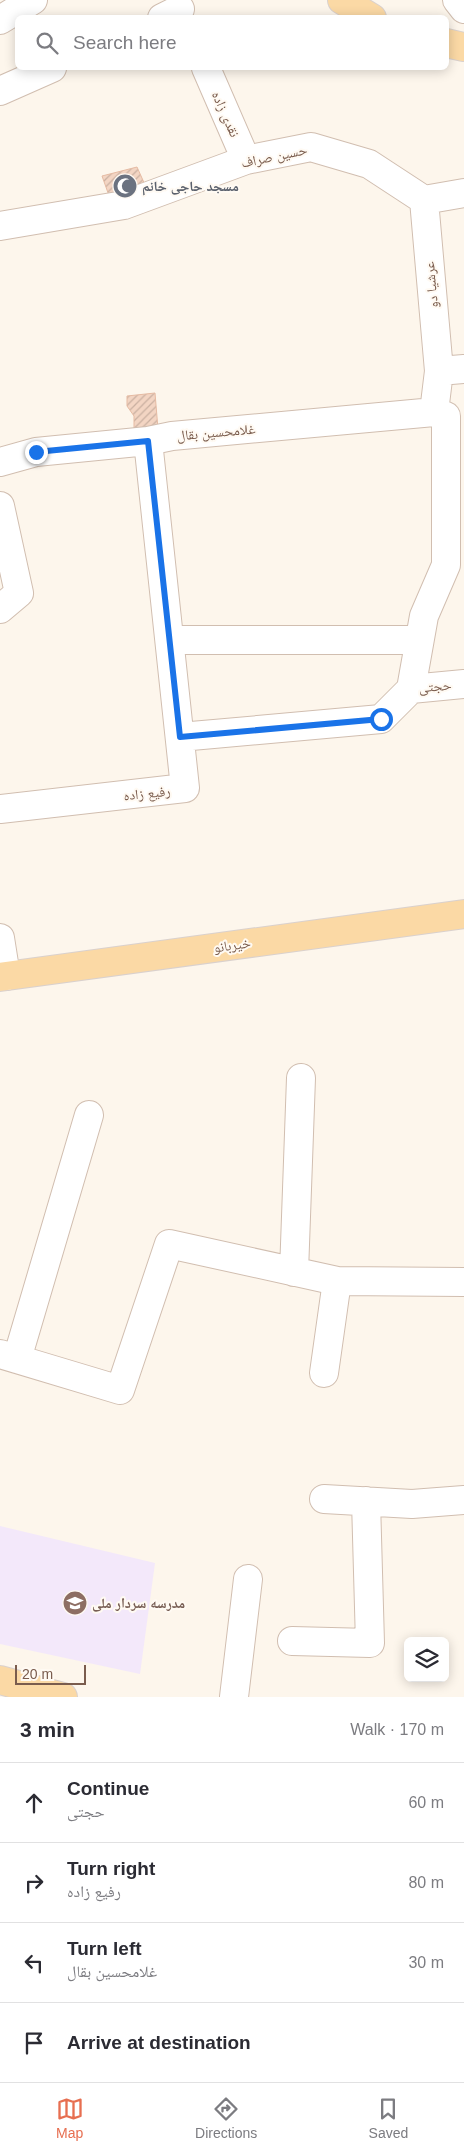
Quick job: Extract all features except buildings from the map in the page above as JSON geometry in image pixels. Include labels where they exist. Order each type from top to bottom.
[{"type":"main road","points":[[342,0],[367,15]]},
{"type":"main road","points":[[449,44],[464,47]]},
{"type":"main road","name":"خیربانو","points":[[3,976],[463,919]]},
{"type":"main road","points":[[0,1680],[62,1697]]},
{"type":"street","points":[[0,20],[33,0]]},
{"type":"street","points":[[457,0],[464,9]]},
{"type":"street","points":[[0,91],[47,70]]},
{"type":"street","name":"نقدی زاده","points":[[207,70],[246,160]]},
{"type":"street","name":"حسین صراف","points":[[0,226],[124,205],[246,160],[311,147],[369,164],[424,200]]},
{"type":"street","points":[[424,200],[464,193]]},
{"type":"street","name":"عرشیا دو","points":[[424,200],[452,370],[434,412]]},
{"type":"street","points":[[411,688],[424,616],[446,565],[446,416],[434,412]]},
{"type":"street","name":"غلامحسین بقال","points":[[0,462],[36,452],[148,441],[172,436],[434,412]]},
{"type":"street","name":"رفیع زاده","points":[[0,809],[185,788],[148,441]]},
{"type":"street","points":[[0,506],[19,593],[0,609]]},
{"type":"street","points":[[170,640],[419,640]]},
{"type":"street","name":"حجتی","points":[[180,737],[381,719],[411,688],[464,684]]},
{"type":"street","points":[[0,938],[3,976]]},
{"type":"street","points":[[294,1272],[301,1078]]},
{"type":"street","points":[[89,1115],[9,1356],[120,1390],[169,1244],[337,1281],[464,1282]]},
{"type":"street","points":[[324,1373],[337,1281]]},
{"type":"street","points":[[324,1499],[412,1504],[464,1500]]},
{"type":"street","points":[[292,1641],[370,1643],[366,1501]]},
{"type":"street","points":[[234,1697],[248,1579]]},
{"type":"shaded area","name":"مدرسه سردار ملی","points":[[0,1526],[155,1563],[140,1674],[0,1644]]},
{"type":"place","name":"مسجد حاجی خانم","points":[[125,186]]},
{"type":"place","name":"مدرسه سردار ملی","points":[[75,1603]]},
{"type":"route","points":[[36,452],[148,441],[180,737],[381,719]]}]
